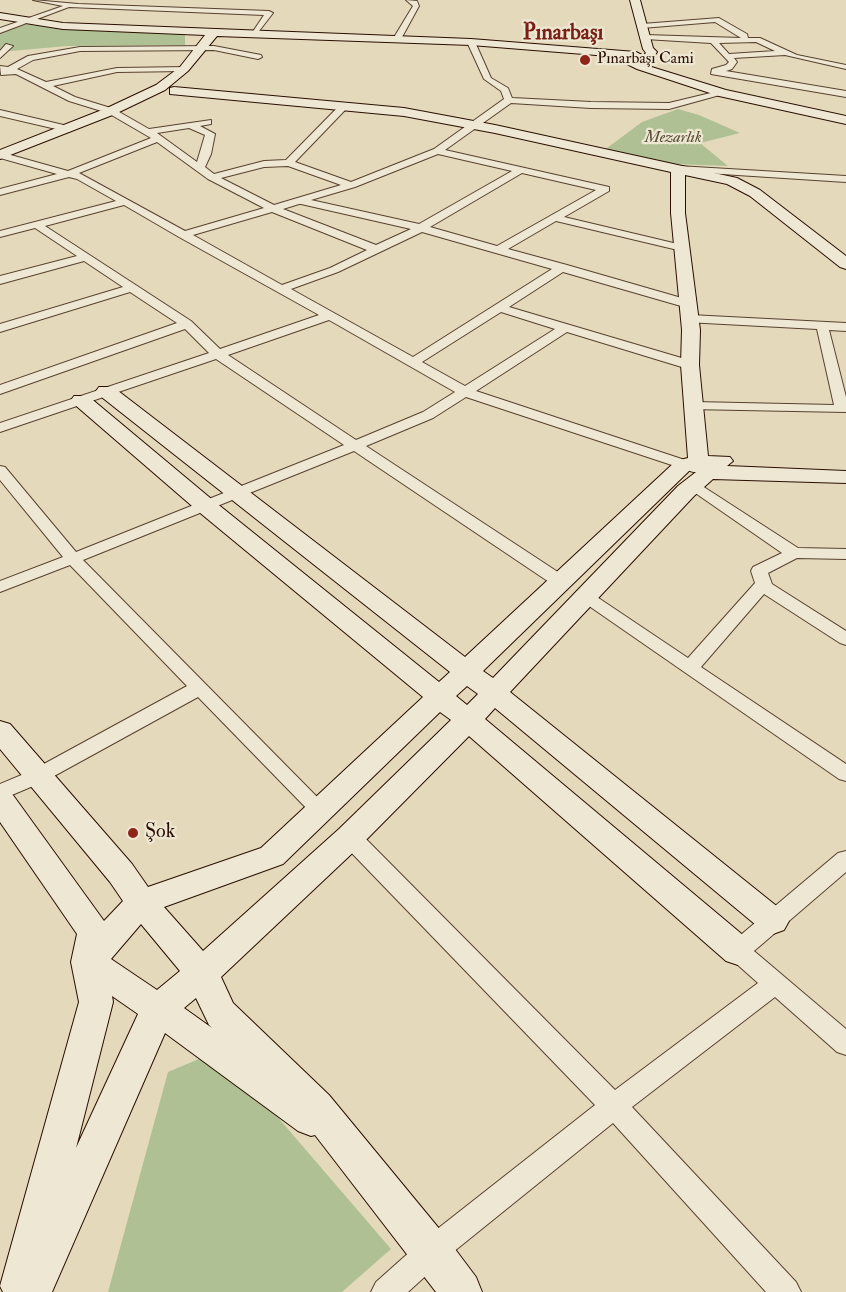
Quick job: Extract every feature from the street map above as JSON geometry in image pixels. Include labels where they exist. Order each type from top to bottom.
[{"type":"street","points":[[36,0],[70,3],[135,3],[216,31],[640,51],[745,39],[757,40],[795,57],[846,67]]},
{"type":"street","points":[[180,20],[190,0]]},
{"type":"street","points":[[254,12],[257,0]]},
{"type":"street","points":[[397,39],[416,6],[415,2],[409,0]]},
{"type":"street","points":[[635,0],[640,51],[661,71],[717,91],[846,120]]},
{"type":"street","points":[[0,32],[70,3]]},
{"type":"street","points":[[0,16],[113,29],[265,12],[270,15],[256,33]]},
{"type":"street","points":[[640,51],[716,20],[744,36],[745,39]]},
{"type":"street","points":[[0,155],[69,129],[167,87],[216,31]]},
{"type":"street","points":[[712,41],[733,62],[729,67],[710,75],[709,80],[717,91]]},
{"type":"street","points":[[471,42],[488,79],[505,90],[509,100]]},
{"type":"street","points":[[0,56],[9,46]]},
{"type":"street","points":[[3,71],[31,58],[80,49],[214,48],[258,57]]},
{"type":"street","points":[[640,51],[661,71]]},
{"type":"street","points":[[728,56],[784,53]]},
{"type":"street","points":[[45,85],[117,70],[184,69]]},
{"type":"street","points":[[3,71],[45,85],[89,106],[111,111],[153,135],[212,177],[274,209],[375,249]]},
{"type":"street","points":[[715,71],[846,94]]},
{"type":"street","points":[[167,87],[404,112],[732,181],[755,193],[846,264]]},
{"type":"street","points":[[183,235],[351,185],[437,151],[509,100],[591,105],[669,106],[717,91]]},
{"type":"street","points":[[289,163],[344,106]]},
{"type":"street","points":[[0,113],[69,129]]},
{"type":"street","points":[[0,192],[71,173],[153,135],[208,122]]},
{"type":"street","points":[[192,126],[210,134],[206,154],[200,167]]},
{"type":"street","points":[[437,151],[605,189],[500,249]]},
{"type":"street","points":[[0,155],[71,173],[466,392],[696,471],[846,477]]},
{"type":"street","points":[[212,177],[264,164],[289,163],[351,185]]},
{"type":"street","points":[[281,289],[334,270],[421,228],[522,169]]},
{"type":"street","points":[[678,169],[846,179]]},
{"type":"street","points":[[32,1292],[159,1009],[202,973],[350,837],[468,720],[585,597],[696,471],[689,311],[678,207],[678,169]]},
{"type":"street","points":[[301,201],[421,228],[500,249],[562,267],[689,311],[846,327]]},
{"type":"street","points":[[0,234],[123,202]]},
{"type":"street","points":[[555,218],[682,248]]},
{"type":"street","points":[[37,225],[187,324],[218,354],[561,582]]},
{"type":"street","points":[[0,280],[87,257]]},
{"type":"street","points":[[414,362],[562,267]]},
{"type":"street","points":[[0,328],[131,288]]},
{"type":"street","points":[[500,308],[690,365]]},
{"type":"street","points":[[0,428],[329,316]]},
{"type":"street","points":[[0,390],[187,324]]},
{"type":"street","points":[[694,406],[842,409],[822,325]]},
{"type":"street","points":[[0,587],[238,495],[428,415],[564,328]]},
{"type":"street","points":[[106,391],[494,693],[773,921]]},
{"type":"street","points":[[81,399],[207,507],[468,720],[846,1044]]},
{"type":"street","points":[[88,962],[141,902],[272,856],[561,582],[696,471],[744,459],[846,463]]},
{"type":"street","points":[[0,470],[73,559],[320,810]]},
{"type":"street","points":[[696,471],[794,553]]},
{"type":"street","points":[[846,554],[794,553],[759,571],[765,587],[846,639]]},
{"type":"street","points":[[691,668],[764,583]]},
{"type":"street","points":[[585,597],[846,774]]},
{"type":"street","points":[[0,792],[38,776],[200,688]]},
{"type":"street","points":[[0,731],[122,873],[141,902],[202,973],[220,1014],[316,1107],[432,1251],[461,1292]]},
{"type":"street","points":[[0,799],[94,932],[88,962],[96,1002],[19,1292]]},
{"type":"street","points":[[350,837],[614,1106],[786,1292]]},
{"type":"street","points":[[738,951],[846,860]]},
{"type":"street","points":[[88,962],[159,1009],[314,1121],[432,1251]]},
{"type":"street","points":[[386,1292],[432,1251],[614,1106],[776,983]]},
{"type":"green space","points":[[20,24],[185,33],[185,45],[67,46],[0,52],[0,31]]},
{"type":"green space","name":"Mezarlık","points":[[678,109],[699,115],[740,133],[700,143],[728,166],[671,164],[603,151],[642,122]]},
{"type":"green space","points":[[220,1050],[391,1249],[342,1292],[108,1292],[168,1072]]},
{"type":"place","name":"Pınarbaşı Cami","points":[[585,60]]},
{"type":"place","name":"Şok","points":[[133,833]]},
{"type":"district","name":"Pınarbaşı","points":[[563,34]]}]
